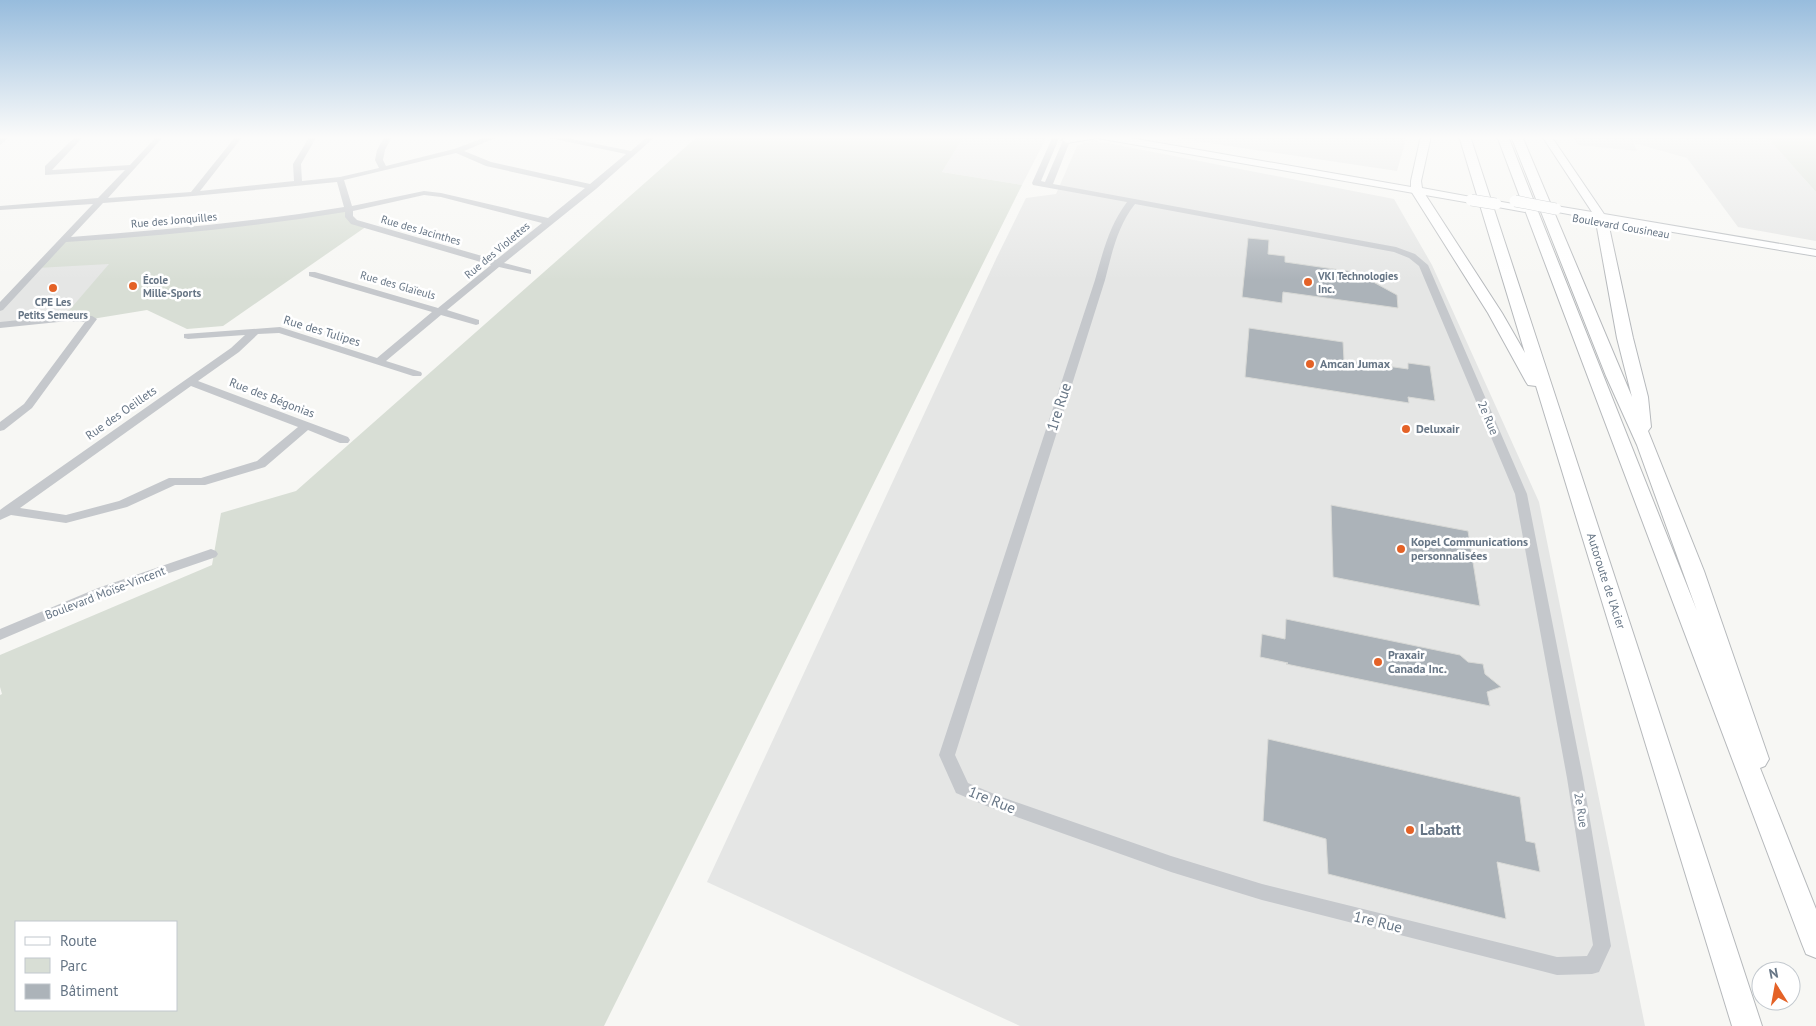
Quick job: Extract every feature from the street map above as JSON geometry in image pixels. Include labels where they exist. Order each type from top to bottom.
[{"type":"highway","name":"Autoroute de l'Acier","points":[[1479,184],[1747,1026]]},
{"type":"highway","points":[[1521,184],[1816,944]]},
{"type":"highway","points":[[1536,184],[1614,376],[1646,445],[1694,571],[1816,936]]},
{"type":"highway","points":[[1417,188],[1495,313],[1554,418]]},
{"type":"highway","points":[[1601,219],[1625,338],[1640,397],[1646,445]]},
{"type":"main road","name":"Boulevard Cousineau","points":[[1392,184],[1816,253]]},
{"type":"main road","name":"Boulevard Cousineau","points":[[1394,184],[1417,188]]},
{"type":"main road","points":[[1417,188],[1418,184]]},
{"type":"main road","points":[[1578,184],[1601,219]]},
{"type":"main road","name":"Boulevard Cousineau","points":[[1601,219],[1816,259]]},
{"type":"street","points":[[0,308],[116,184]]},
{"type":"street","points":[[193,194],[201,184]]},
{"type":"street","points":[[0,208],[299,184]]},
{"type":"street","name":"Rue des Jacinthes","points":[[342,184],[349,209],[349,217],[354,222],[438,248],[498,262],[528,272]]},
{"type":"street","points":[[579,184],[593,187]]},
{"type":"street","name":"Rue des Violettes","points":[[378,362],[443,311],[498,262],[597,184]]},
{"type":"street","name":"2e Rue","points":[[1041,184],[1396,250],[1412,256],[1422,265],[1521,494],[1575,778],[1598,918],[1602,946],[1592,965]]},
{"type":"street","name":"Rue des Jonquilles","points":[[64,240],[221,227],[349,209],[424,193],[441,195],[534,220],[549,221]]},
{"type":"street","name":"1re Rue","points":[[1132,202],[1122,214],[1113,231],[1100,280],[947,755],[962,788],[988,800],[1171,864],[1262,892],[1557,966],[1592,965]]},
{"type":"street","name":"Rue des Glaïeuls","points":[[312,274],[476,322]]},
{"type":"street","points":[[0,324],[68,318],[92,319],[28,406],[0,428]]},
{"type":"street","name":"Rue des Tulipes","points":[[188,336],[280,330],[417,374]]},
{"type":"street","name":"Rue des Oeillets","points":[[4,513],[235,350],[256,331]]},
{"type":"street","name":"Rue des Bégonias","points":[[190,382],[344,440]]},
{"type":"street","points":[[4,513],[66,519],[123,504],[173,482],[201,482],[261,464],[306,426]]},
{"type":"street","name":"Boulevard Moïse-Vincent","points":[[0,635],[103,591],[211,554]]},
{"type":"shaded area","points":[[1060,184],[1317,184],[1394,199],[1432,265],[1539,502],[1645,1026],[1020,1026],[707,882],[1026,198],[1056,194]]},
{"type":"shaded area","points":[[1706,184],[1809,184],[1816,192],[1816,241],[1738,227]]},
{"type":"shaded area","name":"CPE Les Petits Semeurs","points":[[180,233],[68,318],[0,325],[0,308],[37,268]]},
{"type":"green space","points":[[644,184],[1022,185],[604,1026],[0,1026],[0,695],[2,694],[0,687],[0,655],[212,565],[221,513],[296,491]]},
{"type":"green space","points":[[1809,184],[1816,184],[1816,192]]},
{"type":"green space","points":[[349,209],[349,217],[367,226],[223,326],[187,329],[147,310],[92,319],[68,318],[66,314],[109,264],[37,268],[64,240],[176,232]]},
{"type":"building","name":"VKI Technologies Inc.","points":[[1248,238],[1269,240],[1268,254],[1285,256],[1285,262],[1355,272],[1397,295],[1398,308],[1283,292],[1282,303],[1242,297]]},
{"type":"building","name":"Amcan Jumax","points":[[1249,328],[1343,342],[1344,360],[1408,369],[1408,363],[1430,366],[1435,401],[1408,397],[1409,403],[1245,377]]},
{"type":"building","name":"Kopel Communications personnalisées","points":[[1331,505],[1468,531],[1480,606],[1333,577]]},
{"type":"building","name":"Praxair Canada Inc.","points":[[1286,619],[1460,655],[1468,662],[1483,664],[1485,674],[1501,687],[1487,692],[1490,706],[1260,657],[1262,634],[1285,639]]},
{"type":"building","name":"Labatt","points":[[1268,739],[1520,797],[1526,841],[1535,843],[1540,872],[1497,862],[1506,919],[1328,874],[1326,839],[1263,821]]},
{"type":"place","name":"VKI Technologies Inc.","points":[[1308,282]]},
{"type":"place","name":"École Mille-Sports","points":[[133,286]]},
{"type":"place","name":"CPE Les Petits Semeurs","points":[[53,288]]},
{"type":"place","name":"Amcan Jumax","points":[[1310,364]]},
{"type":"place","name":"Deluxair","points":[[1406,429]]},
{"type":"place","name":"Kopel Communications personnalisées","points":[[1401,549]]},
{"type":"place","name":"Praxair Canada Inc.","points":[[1378,662]]},
{"type":"place","name":"Labatt","points":[[1410,830]]}]
